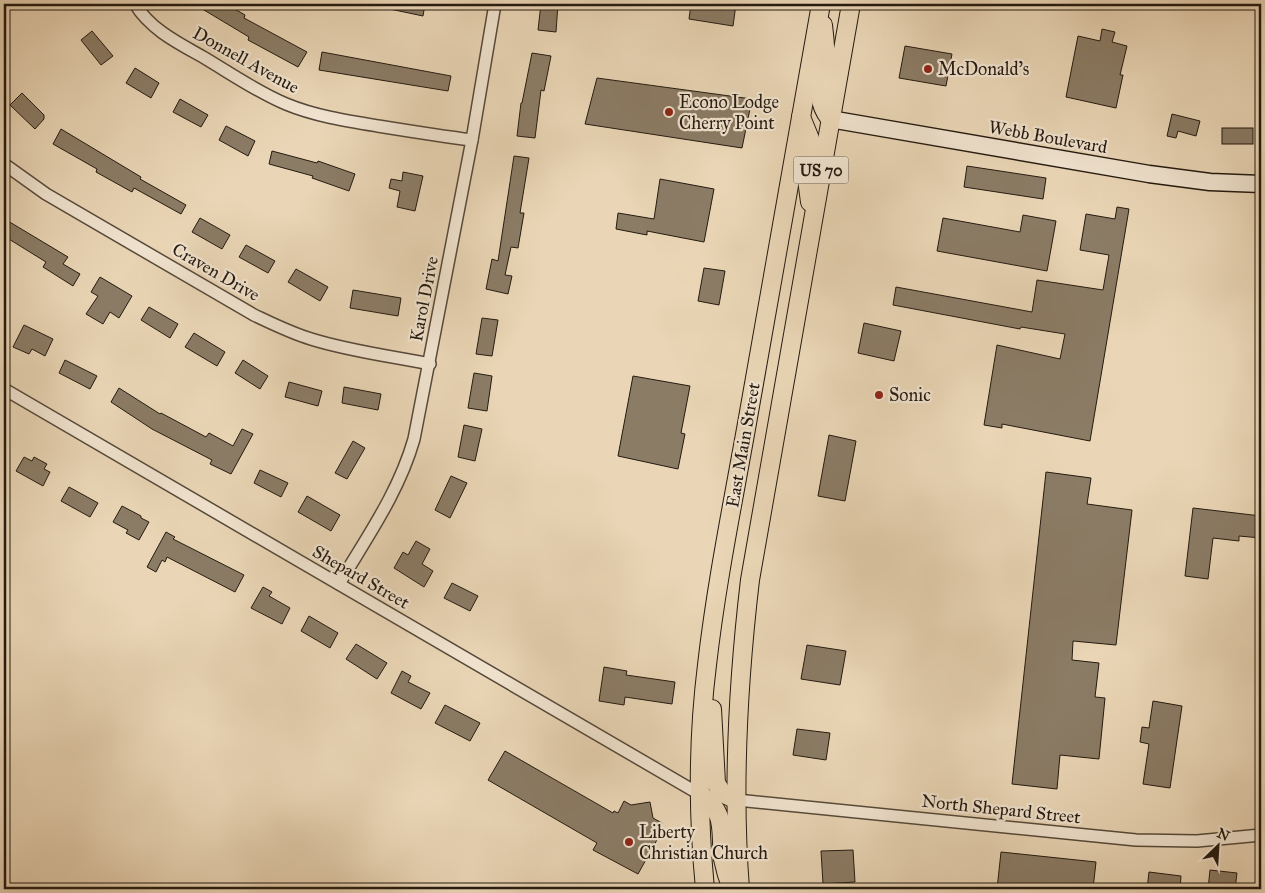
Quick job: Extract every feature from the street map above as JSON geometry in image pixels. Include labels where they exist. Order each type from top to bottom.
[{"type":"main road","name":"East Main Street","points":[[705,889],[701,795],[703,708],[707,664],[734,498],[821,4]]},
{"type":"main road","points":[[821,4],[826,51],[820,94],[822,108],[830,119]]},
{"type":"main road","name":"East Main Street","points":[[740,889],[737,745],[741,667],[749,586],[762,503],[851,4]]},
{"type":"main road","points":[[801,117],[810,139],[807,179],[812,220]]},
{"type":"main road","points":[[734,498],[762,503]]},
{"type":"main road","points":[[707,664],[714,732],[716,783],[722,793],[737,800]]},
{"type":"main road","points":[[701,795],[713,805],[720,820],[723,858],[732,889]]},
{"type":"street","name":"Donnell Avenue","points":[[136,4],[149,22],[162,32],[286,104],[338,119],[472,140]]},
{"type":"street","name":"Karol Drive","points":[[339,584],[390,500],[400,480],[414,439],[430,364],[496,4]]},
{"type":"street","name":"Webb Boulevard","points":[[830,119],[1149,174],[1210,182],[1261,184]]},
{"type":"street","name":"Craven Drive","points":[[4,164],[28,183],[62,204],[279,327],[311,339],[430,364]]},
{"type":"street","name":"Shepard Street","points":[[4,389],[701,795]]},
{"type":"street","name":"North Shepard Street","points":[[737,800],[1136,840],[1197,841],[1261,835]]},
{"type":"building","points":[[194,4],[226,4],[245,15],[244,18],[307,52],[298,67],[248,40],[249,37]]},
{"type":"building","points":[[385,4],[425,4],[423,16],[385,8]]},
{"type":"building","points":[[541,4],[558,4],[556,32],[538,30]]},
{"type":"building","points":[[691,4],[736,4],[733,26],[689,19]]},
{"type":"building","points":[[1102,29],[1115,32],[1112,42],[1127,46],[1120,75],[1123,75],[1116,108],[1066,97],[1078,36],[1100,41]]},
{"type":"building","points":[[92,31],[113,56],[101,65],[81,40]]},
{"type":"building","points":[[905,46],[952,54],[946,86],[899,78]]},
{"type":"building","points":[[322,52],[451,76],[448,91],[319,70]]},
{"type":"building","points":[[532,53],[551,56],[544,91],[541,90],[535,138],[517,136],[521,103]]},
{"type":"building","points":[[135,68],[159,83],[151,98],[126,83]]},
{"type":"building","name":"Econo Lodge Cherry Point","points":[[597,78],[752,99],[742,148],[585,124]]},
{"type":"building","points":[[22,93],[44,115],[44,119],[35,129],[10,105]]},
{"type":"building","points":[[180,99],[208,115],[201,127],[173,112]]},
{"type":"building","points":[[1172,114],[1200,121],[1196,136],[1178,131],[1176,138],[1167,136]]},
{"type":"building","points":[[226,126],[255,141],[248,156],[219,140]]},
{"type":"building","points":[[1222,128],[1253,128],[1253,144],[1222,144]]},
{"type":"building","points":[[61,129],[141,177],[140,179],[186,205],[181,214],[134,188],[132,192],[96,172],[97,169],[53,144]]},
{"type":"building","points":[[272,151],[317,163],[318,161],[355,174],[349,191],[312,178],[313,176],[269,164]]},
{"type":"building","points":[[514,156],[529,158],[520,213],[524,213],[518,248],[511,247],[505,275],[512,276],[508,294],[486,289],[492,259],[498,261]]},
{"type":"building","points":[[967,166],[1046,178],[1043,199],[964,187]]},
{"type":"building","points":[[403,172],[423,176],[415,211],[397,207],[400,191],[389,188],[391,179],[402,181]]},
{"type":"building","points":[[660,179],[714,189],[704,242],[647,231],[647,235],[616,229],[618,213],[654,219]]},
{"type":"building","points":[[1117,207],[1129,209],[1090,441],[1002,424],[1002,428],[984,425],[997,345],[1060,359],[1065,334],[1021,327],[1020,329],[893,305],[896,287],[1032,312],[1037,280],[1103,290],[1109,255],[1080,250],[1086,214],[1115,219]]},
{"type":"building","points":[[1023,215],[1056,221],[1047,271],[937,251],[943,218],[1020,232]]},
{"type":"building","points":[[200,218],[230,235],[222,249],[192,232]]},
{"type":"building","points":[[8,221],[68,257],[63,264],[80,274],[73,286],[43,267],[46,262],[4,236],[4,227]]},
{"type":"building","points":[[246,245],[275,261],[268,273],[239,257]]},
{"type":"building","points":[[704,268],[725,271],[719,305],[698,301]]},
{"type":"building","points":[[296,269],[328,287],[320,301],[288,282]]},
{"type":"building","points":[[100,277],[132,296],[119,318],[110,312],[103,324],[86,314],[98,296],[91,292]]},
{"type":"building","points":[[353,290],[401,298],[398,316],[350,308]]},
{"type":"building","points":[[149,307],[178,324],[170,338],[141,320]]},
{"type":"building","points":[[482,318],[498,320],[492,356],[476,354]]},
{"type":"building","points":[[864,323],[901,331],[894,361],[858,353]]},
{"type":"building","points":[[24,325],[53,339],[45,356],[32,349],[29,354],[13,347]]},
{"type":"building","points":[[194,333],[225,352],[217,366],[185,347]]},
{"type":"building","points":[[65,360],[97,376],[90,389],[59,373]]},
{"type":"building","points":[[243,360],[268,376],[260,389],[235,373]]},
{"type":"building","points":[[474,373],[492,376],[487,411],[468,408]]},
{"type":"building","points":[[633,376],[690,386],[681,433],[685,434],[678,469],[618,456]]},
{"type":"building","points":[[289,382],[322,391],[318,406],[285,397]]},
{"type":"building","points":[[344,387],[381,394],[378,410],[342,403]]},
{"type":"building","points":[[119,388],[160,414],[206,437],[209,433],[233,446],[242,429],[253,434],[231,474],[210,464],[212,460],[152,429],[111,402]]},
{"type":"building","points":[[464,425],[482,429],[475,461],[458,457]]},
{"type":"building","points":[[829,435],[856,441],[845,501],[818,496]]},
{"type":"building","points":[[353,441],[365,448],[347,479],[335,473]]},
{"type":"building","points":[[24,457],[32,461],[34,457],[47,464],[44,469],[50,472],[43,486],[16,471]]},
{"type":"building","points":[[260,470],[288,483],[281,497],[254,483]]},
{"type":"building","points":[[1046,472],[1091,478],[1087,504],[1132,510],[1116,645],[1073,641],[1072,660],[1099,663],[1095,697],[1105,698],[1099,759],[1060,755],[1057,789],[1012,784]]},
{"type":"building","points":[[451,476],[467,483],[450,518],[435,510]]},
{"type":"building","points":[[69,487],[98,503],[90,517],[61,501]]},
{"type":"building","points":[[307,496],[340,515],[331,531],[298,512]]},
{"type":"building","points":[[122,506],[149,522],[139,540],[126,533],[128,530],[113,522]]},
{"type":"building","points":[[1193,508],[1261,516],[1261,538],[1239,536],[1239,541],[1213,538],[1208,579],[1185,576]]},
{"type":"building","points":[[166,532],[175,537],[173,539],[244,575],[235,592],[167,557],[165,562],[162,560],[156,572],[147,567]]},
{"type":"building","points":[[416,541],[430,549],[422,564],[433,571],[424,587],[394,568],[403,552],[408,555]]},
{"type":"building","points":[[452,583],[478,596],[470,611],[444,598]]},
{"type":"building","points":[[263,587],[272,592],[269,596],[290,608],[282,624],[251,608]]},
{"type":"building","points":[[309,616],[338,633],[330,648],[301,631]]},
{"type":"building","points":[[356,644],[387,663],[377,679],[346,659]]},
{"type":"building","points":[[807,645],[846,651],[840,685],[801,679]]},
{"type":"building","points":[[604,667],[627,671],[626,675],[675,682],[672,704],[625,697],[624,705],[599,701]]},
{"type":"building","points":[[402,671],[411,676],[408,682],[430,693],[421,709],[391,693]]},
{"type":"building","points":[[1153,701],[1182,706],[1170,788],[1143,784],[1149,744],[1140,742],[1142,727],[1149,728]]},
{"type":"building","points":[[445,705],[480,723],[470,741],[435,723]]},
{"type":"building","points":[[797,729],[830,733],[826,760],[793,755]]},
{"type":"building","points":[[505,751],[613,813],[614,811],[618,813],[624,801],[631,805],[650,802],[653,818],[662,823],[655,837],[658,838],[638,874],[593,850],[597,843],[488,780]]},
{"type":"building","points":[[853,850],[855,882],[823,884],[821,851]]},
{"type":"building","points":[[1001,852],[1096,862],[1093,889],[997,889]]},
{"type":"building","points":[[1210,870],[1237,873],[1235,889],[1208,889]]},
{"type":"building","points":[[1149,872],[1181,876],[1180,889],[1147,889]]},
{"type":"place","name":"McDonald's","points":[[928,69]]},
{"type":"place","name":"Econo Lodge Cherry Point","points":[[669,112]]},
{"type":"place","name":"Sonic","points":[[879,395]]},
{"type":"place","name":"Liberty Christian Church","points":[[629,842]]}]
